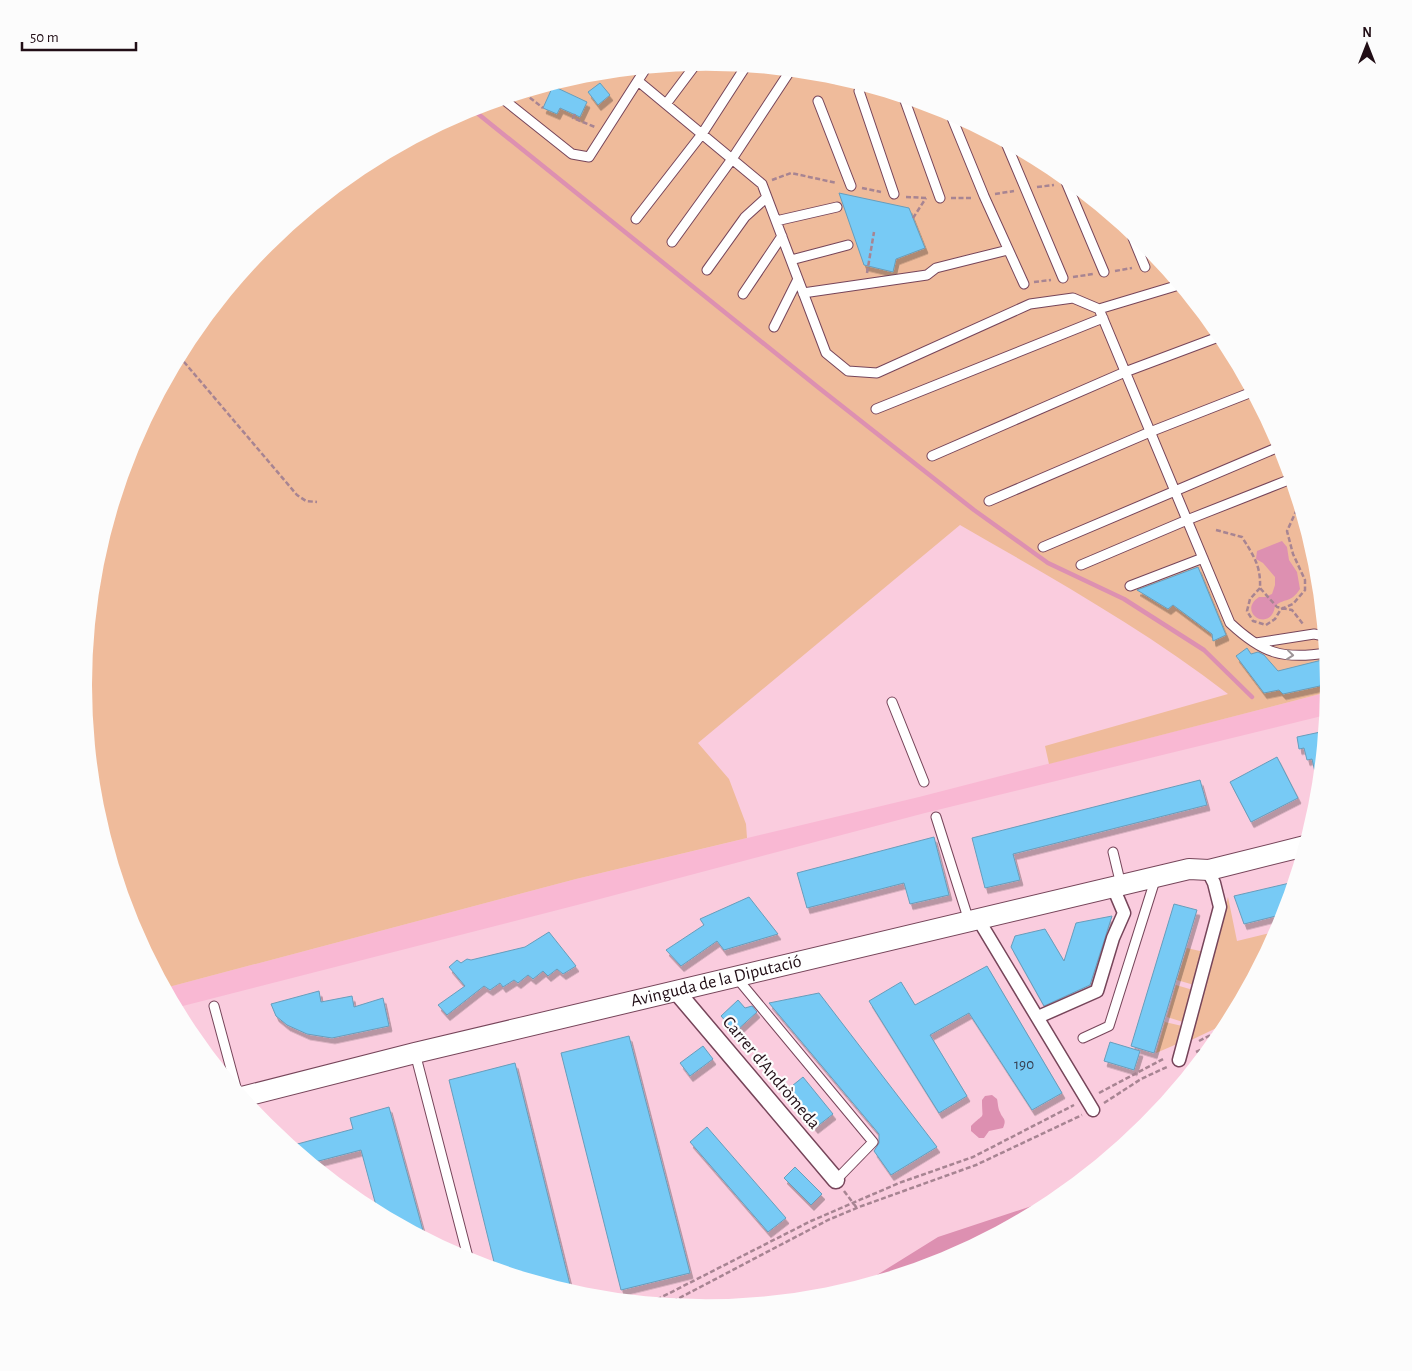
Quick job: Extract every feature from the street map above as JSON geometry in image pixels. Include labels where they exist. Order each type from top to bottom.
[{"type":"street","points":[[1189,869],[1206,858],[1301,836]]},
{"type":"street","points":[[1189,869],[1209,870],[1298,848]]},
{"type":"street","name":"Avinguda de la Diputació","points":[[248,1095],[1189,869]]},
{"type":"street","points":[[1181,1055],[1220,907],[1211,877]]},
{"type":"street","points":[[1038,1018],[1097,991],[1113,938],[1124,913],[1117,886]]},
{"type":"street","points":[[974,920],[1038,1018],[1090,1104]]},
{"type":"street","name":"Carrer d'Andròmeda","points":[[676,991],[836,1180]]},
{"type":"lane","points":[[666,104],[690,72]]},
{"type":"lane","points":[[636,219],[702,134],[742,73]]},
{"type":"lane","points":[[509,104],[572,154],[589,157],[641,75]]},
{"type":"lane","points":[[672,242],[732,159],[786,77]]},
{"type":"lane","points":[[638,81],[762,184],[826,353],[848,371],[877,373],[1030,304],[1073,298],[1101,313],[1230,622],[1248,640],[1278,654],[1304,657],[1319,654]]},
{"type":"lane","points":[[859,92],[894,194]]},
{"type":"lane","points":[[818,101],[851,186]]},
{"type":"lane","points":[[907,105],[940,198]]},
{"type":"lane","points":[[955,124],[984,196],[1024,284]]},
{"type":"lane","points":[[1010,152],[1063,278]]},
{"type":"lane","points":[[1070,191],[1104,272]]},
{"type":"lane","points":[[706,270],[745,217],[767,197]]},
{"type":"lane","points":[[776,221],[837,207]]},
{"type":"lane","points":[[743,294],[782,236]]},
{"type":"lane","points":[[791,260],[848,245]]},
{"type":"lane","points":[[1138,249],[1145,267]]},
{"type":"lane","points":[[803,293],[926,274],[936,268],[1008,250]]},
{"type":"lane","points":[[774,327],[798,279]]},
{"type":"lane","points":[[876,409],[1101,313],[1173,287]]},
{"type":"lane","points":[[932,456],[1126,372],[1213,339]]},
{"type":"lane","points":[[990,501],[1150,432],[1247,394]]},
{"type":"lane","points":[[1043,547],[1273,449]]},
{"type":"lane","points":[[1081,565],[1285,481]]},
{"type":"lane","points":[[1130,586],[1203,558]]},
{"type":"lane","points":[[1256,643],[1318,636]]},
{"type":"lane","points":[[892,702],[924,782]]},
{"type":"lane","points":[[936,817],[974,920]]},
{"type":"lane","points":[[1113,852],[1117,886]]},
{"type":"lane","points":[[1083,1038],[1109,1026],[1156,877]]},
{"type":"lane","points":[[736,977],[873,1142],[836,1180]]},
{"type":"lane","points":[[214,1006],[232,1076]]},
{"type":"lane","points":[[415,1054],[465,1250]]},
{"type":"path","points":[[530,97],[543,108]]},
{"type":"path","points":[[574,114],[573,118],[606,131]]},
{"type":"path","points":[[762,184],[791,173],[910,198],[968,198],[1057,182]]},
{"type":"path","points":[[913,218],[926,198]]},
{"type":"path","points":[[864,284],[874,232]]},
{"type":"path","points":[[184,362],[297,494],[306,501],[317,502]]},
{"type":"path","points":[[1216,530],[1242,537],[1256,559],[1260,576],[1260,588],[1250,599],[1247,611],[1253,620],[1266,625],[1275,619],[1281,609],[1293,604],[1305,590],[1305,580],[1292,554],[1287,530],[1295,513]]},
{"type":"path","points":[[1260,588],[1277,607],[1292,610],[1311,635]]},
{"type":"path","points":[[661,1297],[851,1201],[973,1157],[1090,1104],[1141,1079],[1209,1038]]},
{"type":"path","points":[[677,1299],[828,1220],[976,1165],[1181,1055],[1201,1048]]},
{"type":"path","points":[[851,1201],[857,1208]]},
{"type":"shaded area","points":[[706,71],[786,77],[826,83],[865,92],[941,118],[978,135],[1047,175],[1080,198],[1140,251],[1168,280],[1217,344],[1257,414],[1288,488],[1308,566],[1315,605],[1319,645],[1320,694],[1049,764],[1045,746],[1228,694],[1131,626],[960,525],[698,743],[729,779],[746,824],[747,838],[576,879],[171,987],[155,957],[124,883],[104,805],[97,766],[93,726],[93,645],[97,605],[104,566],[124,488],[155,414],[195,344],[244,280],[272,251],[332,198],[365,175],[434,135],[471,118],[547,92],[586,83],[666,73]]},
{"type":"shaded area","points":[[1282,541],[1287,547],[1289,560],[1297,572],[1300,589],[1291,599],[1275,606],[1268,619],[1257,618],[1251,609],[1253,603],[1259,597],[1272,594],[1275,577],[1263,563],[1256,559],[1257,551]]},
{"type":"shaded area","points":[[1320,694],[1319,717],[925,813],[182,1006],[171,987],[576,879],[919,797]]},
{"type":"shaded area","points":[[1228,897],[1237,941],[1267,934],[1238,993],[1216,1028],[1183,1044]]},
{"type":"shaded area","points":[[1187,948],[1204,952],[1194,985],[1177,980]]},
{"type":"shaded area","points":[[1176,985],[1193,990],[1183,1022],[1167,1017]]},
{"type":"shaded area","points":[[1165,1022],[1182,1026],[1177,1044],[1156,1053]]},
{"type":"shaded area","points":[[992,1095],[997,1099],[999,1111],[1005,1121],[1004,1125],[1003,1128],[989,1131],[984,1138],[979,1138],[971,1131],[971,1126],[982,1116],[982,1100],[985,1096]]},
{"type":"shaded area","points":[[1030,1207],[978,1236],[941,1253],[876,1275],[938,1237]]},
{"type":"building","points":[[600,83],[610,95],[598,105],[588,92]]},
{"type":"building","points":[[560,89],[587,102],[580,117],[560,108],[557,114],[543,108],[551,91]]},
{"type":"building","points":[[839,193],[909,208],[925,248],[896,259],[893,272],[864,265]]},
{"type":"building","points":[[1198,567],[1226,635],[1213,641],[1212,634],[1173,605],[1168,609],[1137,590]]},
{"type":"building","points":[[1247,648],[1251,654],[1258,652],[1264,655],[1278,671],[1319,661],[1320,686],[1283,694],[1279,690],[1264,693],[1236,656]]},
{"type":"building","points":[[1318,732],[1314,769],[1312,759],[1307,760],[1304,748],[1299,749],[1297,737]]},
{"type":"building","points":[[1277,757],[1298,798],[1251,822],[1230,782]]},
{"type":"building","points":[[1200,780],[1207,805],[1013,854],[1020,880],[985,888],[972,838]]},
{"type":"building","points":[[934,837],[949,895],[910,904],[904,883],[807,908],[797,873]]},
{"type":"building","points":[[1288,883],[1275,916],[1244,924],[1234,896]]},
{"type":"building","points":[[749,897],[778,934],[724,950],[717,941],[681,966],[666,950],[704,925],[700,919]]},
{"type":"building","points":[[1174,904],[1197,910],[1154,1053],[1131,1046]]},
{"type":"building","points":[[1112,916],[1090,985],[1044,1006],[1011,947],[1015,936],[1045,929],[1064,961],[1076,923]]},
{"type":"building","points":[[549,932],[576,966],[563,974],[557,969],[548,976],[543,971],[533,979],[528,975],[518,983],[514,980],[503,987],[500,983],[490,990],[484,986],[447,1015],[438,1005],[465,986],[449,967],[457,960],[461,963],[467,959],[471,960],[525,947]]},
{"type":"building","points":[[987,966],[1062,1093],[1032,1110],[969,1013],[930,1035],[967,1096],[939,1113],[869,1001],[901,982],[915,1005]]},
{"type":"building","points":[[319,991],[321,1002],[352,996],[354,1007],[383,998],[389,1026],[332,1038],[307,1034],[287,1025],[276,1016],[271,1004]]},
{"type":"building","points":[[819,993],[937,1147],[891,1175],[874,1151],[879,1143],[879,1134],[769,1003]]},
{"type":"building","points":[[738,1000],[745,1008],[752,1006],[757,1012],[735,1032],[721,1016]]},
{"type":"building","points":[[629,1036],[690,1273],[621,1290],[561,1053]]},
{"type":"building","points":[[1110,1042],[1140,1051],[1134,1070],[1104,1061]]},
{"type":"building","points":[[703,1046],[713,1059],[690,1076],[680,1063]]},
{"type":"building","points":[[515,1063],[570,1284],[547,1279],[494,1261],[449,1080]]},
{"type":"building","points":[[803,1077],[833,1114],[815,1128],[801,1111],[804,1110],[787,1090]]},
{"type":"building","points":[[389,1107],[423,1230],[375,1202],[361,1150],[318,1161],[298,1144],[353,1129],[350,1118]]},
{"type":"building","points":[[707,1127],[786,1218],[768,1232],[690,1142]]},
{"type":"building","points":[[795,1167],[822,1194],[811,1205],[784,1178]]},
{"type":"waterway","points":[[479,115],[974,510],[1048,563],[1124,599],[1204,650],[1252,697]]}]
